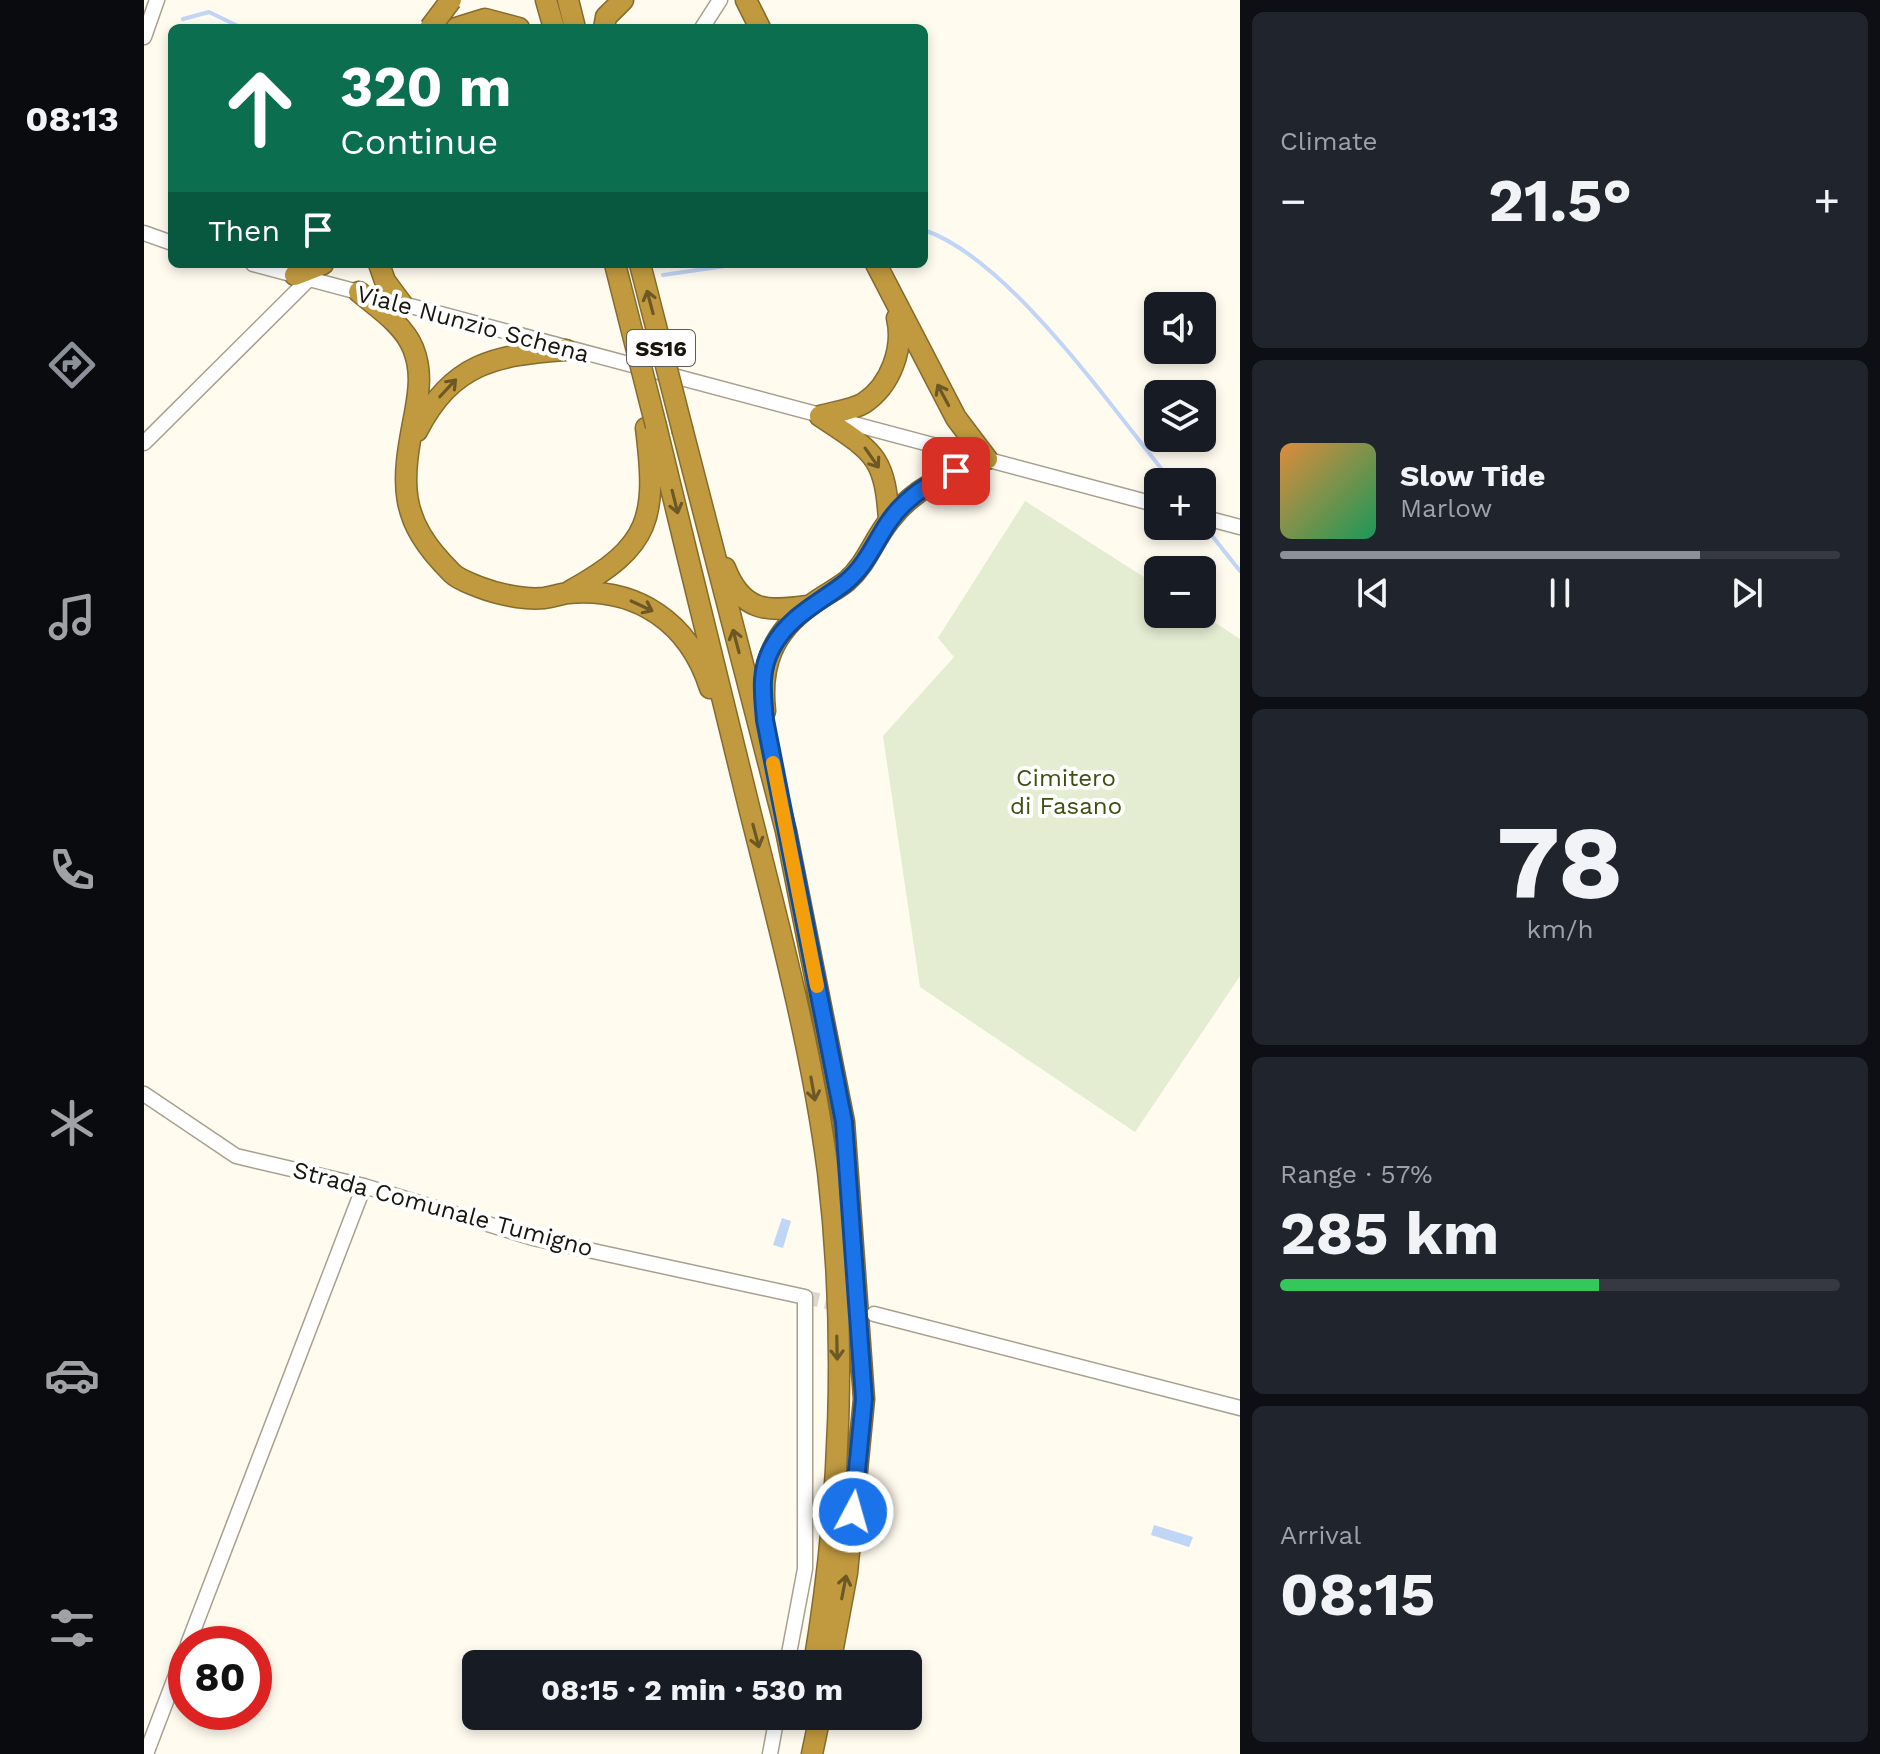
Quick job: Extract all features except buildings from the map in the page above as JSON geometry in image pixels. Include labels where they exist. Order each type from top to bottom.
[{"type":"highway","points":[[433,24],[451,0]]},
{"type":"highway","points":[[546,0],[553,24]]},
{"type":"highway","points":[[568,0],[574,24]]},
{"type":"highway","points":[[605,24],[606,17],[623,0]]},
{"type":"highway","points":[[746,0],[758,24]]},
{"type":"highway","points":[[469,24],[485,19],[504,24]]},
{"type":"highway","points":[[380,268],[385,281],[402,304]]},
{"type":"highway","name":"SS16","points":[[616,268],[651,424],[802,1025],[827,1170],[834,1244],[838,1394],[835,1470],[816,1650]]},
{"type":"highway","name":"SS16","points":[[641,268],[786,831],[844,1122],[864,1399],[847,1573],[833,1650]]},
{"type":"highway","points":[[786,831],[761,679],[771,649],[808,606],[846,582],[871,555],[889,521],[929,482],[987,459],[956,418],[878,268]]},
{"type":"highway","points":[[359,292],[394,320],[413,347],[421,380],[403,487],[412,518],[432,553],[456,577],[492,592],[542,599],[566,593],[605,593],[645,605],[683,633],[707,678],[749,806]]},
{"type":"highway","points":[[820,416],[863,403],[886,380],[902,339],[892,298]]},
{"type":"highway","points":[[407,453],[429,409],[458,377],[489,360],[566,350]]},
{"type":"highway","points":[[820,416],[868,449],[886,479],[889,521]]},
{"type":"highway","points":[[566,593],[612,567],[643,529],[653,489],[651,424]]},
{"type":"highway","points":[[699,500],[730,581],[751,605],[774,611],[808,606]]},
{"type":"highway","points":[[799,1754],[803,1730]]},
{"type":"highway","points":[[812,1754],[817,1730]]},
{"type":"street","points":[[144,37],[157,0]]},
{"type":"street","points":[[441,0],[443,24]]},
{"type":"street","points":[[705,24],[720,0]]},
{"type":"street","points":[[148,238],[168,242]]},
{"type":"street","name":"Viale Nunzio Schena","points":[[278,268],[309,273],[359,292],[566,350],[1144,501]]},
{"type":"street","points":[[144,443],[309,273]]},
{"type":"street","points":[[1216,521],[1240,527]]},
{"type":"street","name":"Strada Comunale Tumigno","points":[[144,1094],[236,1156],[364,1186],[533,1238],[805,1297],[805,1569],[790,1650]]},
{"type":"street","points":[[195,1626],[364,1186]]},
{"type":"street","points":[[874,1314],[1240,1408]]},
{"type":"street","points":[[146,1754],[168,1697]]},
{"type":"street","points":[[770,1754],[774,1730]]},
{"type":"green space","name":"Cimitero di Fasano","points":[[1025,501],[1144,577],[1144,628],[1216,628],[1216,623],[1240,639],[1240,976],[1135,1132],[920,987],[883,736],[954,657],[938,638]]},
{"type":"water","points":[[782,1218],[791,1221],[783,1248],[773,1245]]},
{"type":"water","points":[[1154,1525],[1193,1537],[1189,1547],[1151,1535]]},
{"type":"waterway","points":[[183,19],[209,12],[234,24]]},
{"type":"waterway","points":[[928,232],[957,246],[991,271],[1025,303],[1090,378],[1161,468]]},
{"type":"waterway","points":[[663,275],[711,268]]},
{"type":"waterway","points":[[1215,540],[1240,571]]},
{"type":"tunnel","points":[[805,1297],[844,1306]]},
{"type":"slow traffic","points":[[773,763],[817,986]]},
{"type":"route","points":[[853,1512],[864,1399],[858,1277],[844,1122],[765,720],[761,679],[771,649],[787,627],[808,606],[846,582],[871,555],[889,521],[929,482],[956,471]]}]
